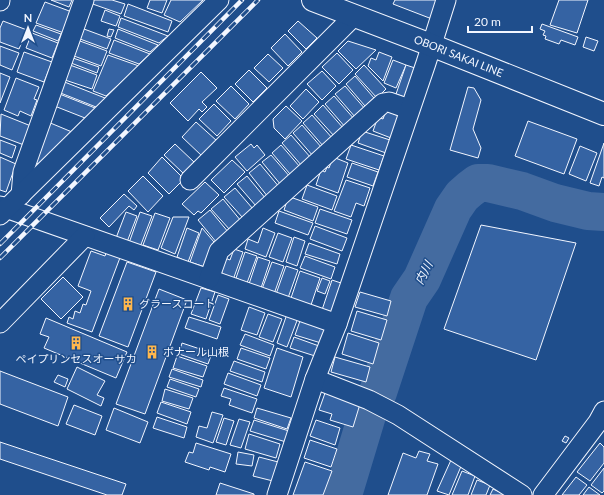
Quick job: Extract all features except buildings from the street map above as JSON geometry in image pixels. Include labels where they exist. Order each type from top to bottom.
[{"type":"main road","name":"OBORI SAKAI LINE","points":[[313,0],[355,15],[604,114]]},
{"type":"street","points":[[21,195],[23,172],[84,0]]},
{"type":"street","points":[[2,210],[21,195],[218,0]]},
{"type":"street","points":[[277,495],[315,379],[336,324],[446,0]]},
{"type":"street","points":[[190,180],[355,15]]},
{"type":"street","points":[[209,279],[219,251],[383,103],[389,102],[409,109]]},
{"type":"street","points":[[2,210],[85,236],[336,324]]},
{"type":"street","points":[[0,323],[85,236]]},
{"type":"street","points":[[315,379],[369,400],[398,415],[522,495]]},
{"type":"street","points":[[543,495],[602,420]]},
{"type":"water","points":[[532,191],[587,207],[604,207],[604,216],[575,213],[528,199]]},
{"type":"waterway","name":"内川","points":[[343,495],[368,412],[378,392],[409,298],[422,279],[453,209],[462,196],[478,183],[488,183],[522,191],[555,203],[588,211],[604,212]]},
{"type":"railway","points":[[0,244],[242,0]]},
{"type":"railway","points":[[0,258],[258,0]]},
{"type":"place","name":"グラースコート","points":[[128,304]]},
{"type":"place","name":"ペイプリンセスオーサカ","points":[[76,343]]},
{"type":"place","name":"ボナール山根","points":[[152,352]]}]
